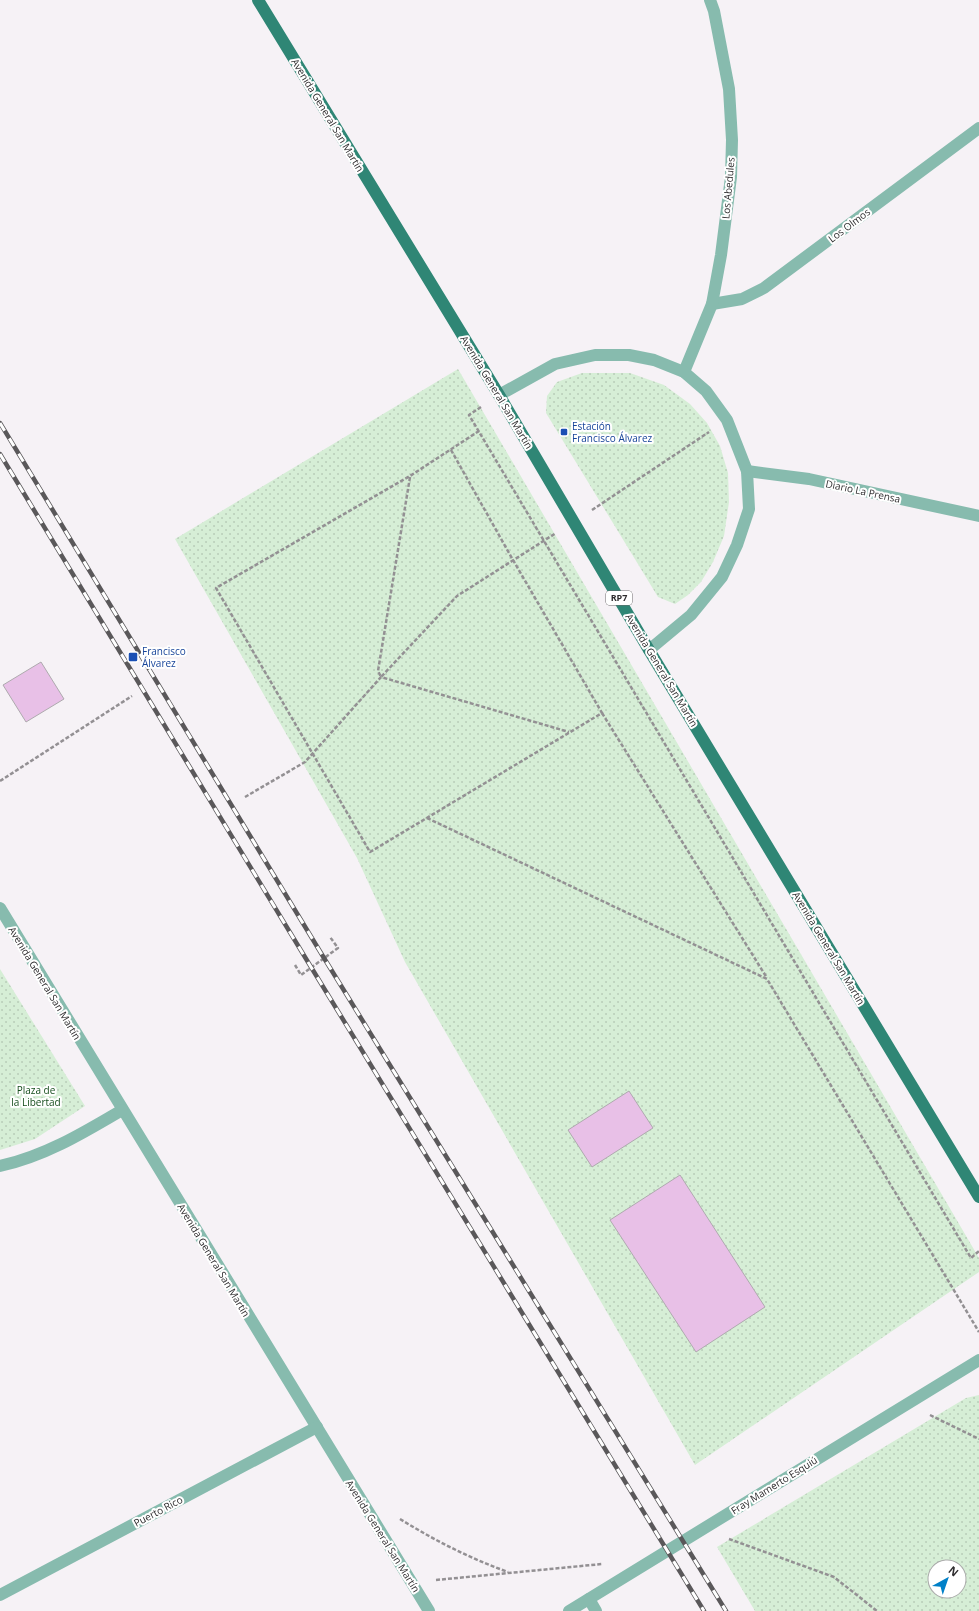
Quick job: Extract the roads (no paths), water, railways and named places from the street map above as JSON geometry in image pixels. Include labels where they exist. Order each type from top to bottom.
[{"type":"main road","name":"Avenida General San Martín","points":[[258,0],[499,395],[649,650],[979,1197]]},
{"type":"street","name":"Los Abedules","points":[[684,372],[712,304],[722,247],[731,177],[732,140],[729,89],[714,11],[710,0]]},
{"type":"street","name":"Los Olmos","points":[[712,304],[742,299],[764,288],[979,128]]},
{"type":"street","points":[[499,395],[555,364],[596,355],[629,355],[654,360],[684,372],[706,392],[727,420],[747,472],[749,509],[738,545],[722,577],[691,615],[649,650]]},
{"type":"street","name":"Diario La Prensa","points":[[747,472],[809,479],[979,516]]},
{"type":"street","name":"Avenida General San Martín","points":[[0,908],[429,1611]]},
{"type":"street","points":[[0,1166],[18,1162],[71,1141],[122,1110]]},
{"type":"street","name":"Fray Mamerto Esquiú","points":[[569,1611],[906,1403],[979,1360]]},
{"type":"street","name":"Puerto Rico","points":[[0,1595],[317,1427]]},
{"type":"street","points":[[589,1599],[596,1611]]},
{"type":"railway","points":[[0,423],[324,958],[726,1611]]},
{"type":"railway","points":[[0,454],[704,1611]]},
{"type":"place","name":"Estación Francisco Álvarez","points":[[564,432]]},
{"type":"place","name":"Francisco Álvarez","points":[[133,657]]},
{"type":"park label","name":"Plaza de la Libertad","points":[[36,1096]]}]
